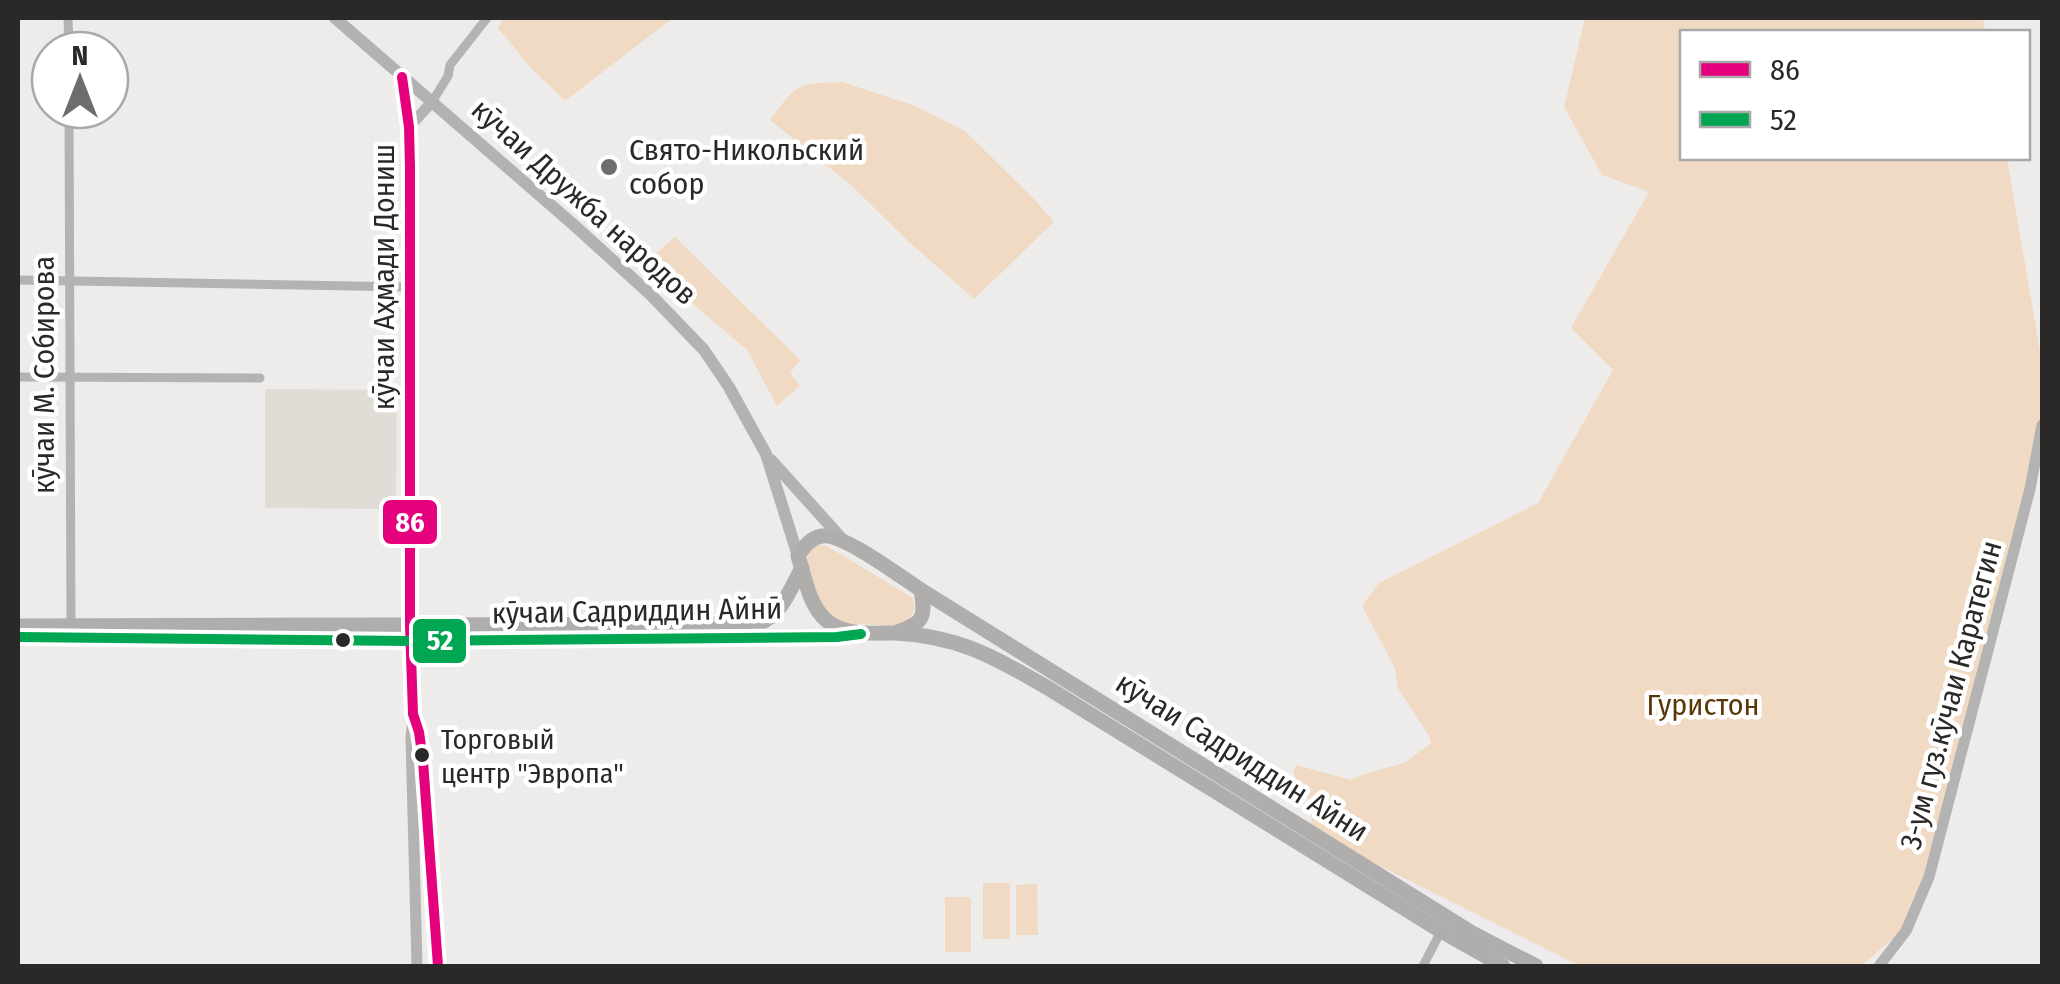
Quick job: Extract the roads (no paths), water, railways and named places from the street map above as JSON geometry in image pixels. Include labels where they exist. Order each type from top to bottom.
[{"type":"highway","points":[[832,536],[843,540],[920,590],[924,614],[921,620],[895,634],[864,634],[838,628],[826,620],[813,601],[800,562],[803,548],[815,538],[832,536]]},
{"type":"highway","name":"кӯчаи Садриддин Айнӣ","points":[[410,633],[758,624],[778,611],[800,562]]},
{"type":"highway","name":"кӯчаи Садриддин Айни","points":[[920,590],[1474,934],[1536,966]]},
{"type":"highway","name":"кӯчаи Садриддин Айнӣ","points":[[18,626],[71,632]]},
{"type":"highway","name":"кӯчаи Садриддин Айнӣ","points":[[18,637],[71,632],[837,637],[864,634]]},
{"type":"highway","name":"кӯчаи Садриддин Айни","points":[[895,634],[965,644],[986,653],[1503,966]]},
{"type":"main road","name":"кӯчаи Дружба народов","points":[[335,18],[589,239],[686,330],[721,374],[766,454]]},
{"type":"main road","points":[[766,454],[843,540]]},
{"type":"main road","points":[[766,454],[800,562]]},
{"type":"street","points":[[409,127],[432,102],[448,76],[450,65],[487,18]]},
{"type":"street","name":"кӯчаи Аҳмади Дониш","points":[[402,78],[409,127],[410,633],[438,966]]},
{"type":"street","name":"кӯчаи М. Собирова","points":[[69,130],[71,632]]},
{"type":"street","points":[[18,280],[410,286]]},
{"type":"street","points":[[18,377],[260,378]]},
{"type":"street","name":"3-ум гуз.кӯчаи Каратегин","points":[[1879,966],[1906,931],[1929,877],[2020,527],[2042,425]]},
{"type":"street","points":[[414,714],[411,754],[417,966]]},
{"type":"street","points":[[1423,966],[1441,931]]},
{"type":"place","name":"Свято-Никольский собор","points":[[609,167]]},
{"type":"place","name":"Торговый центр \"Эвропа\"","points":[[422,755]]},
{"type":"park label","name":"Гуристон","points":[[1703,705]]}]
